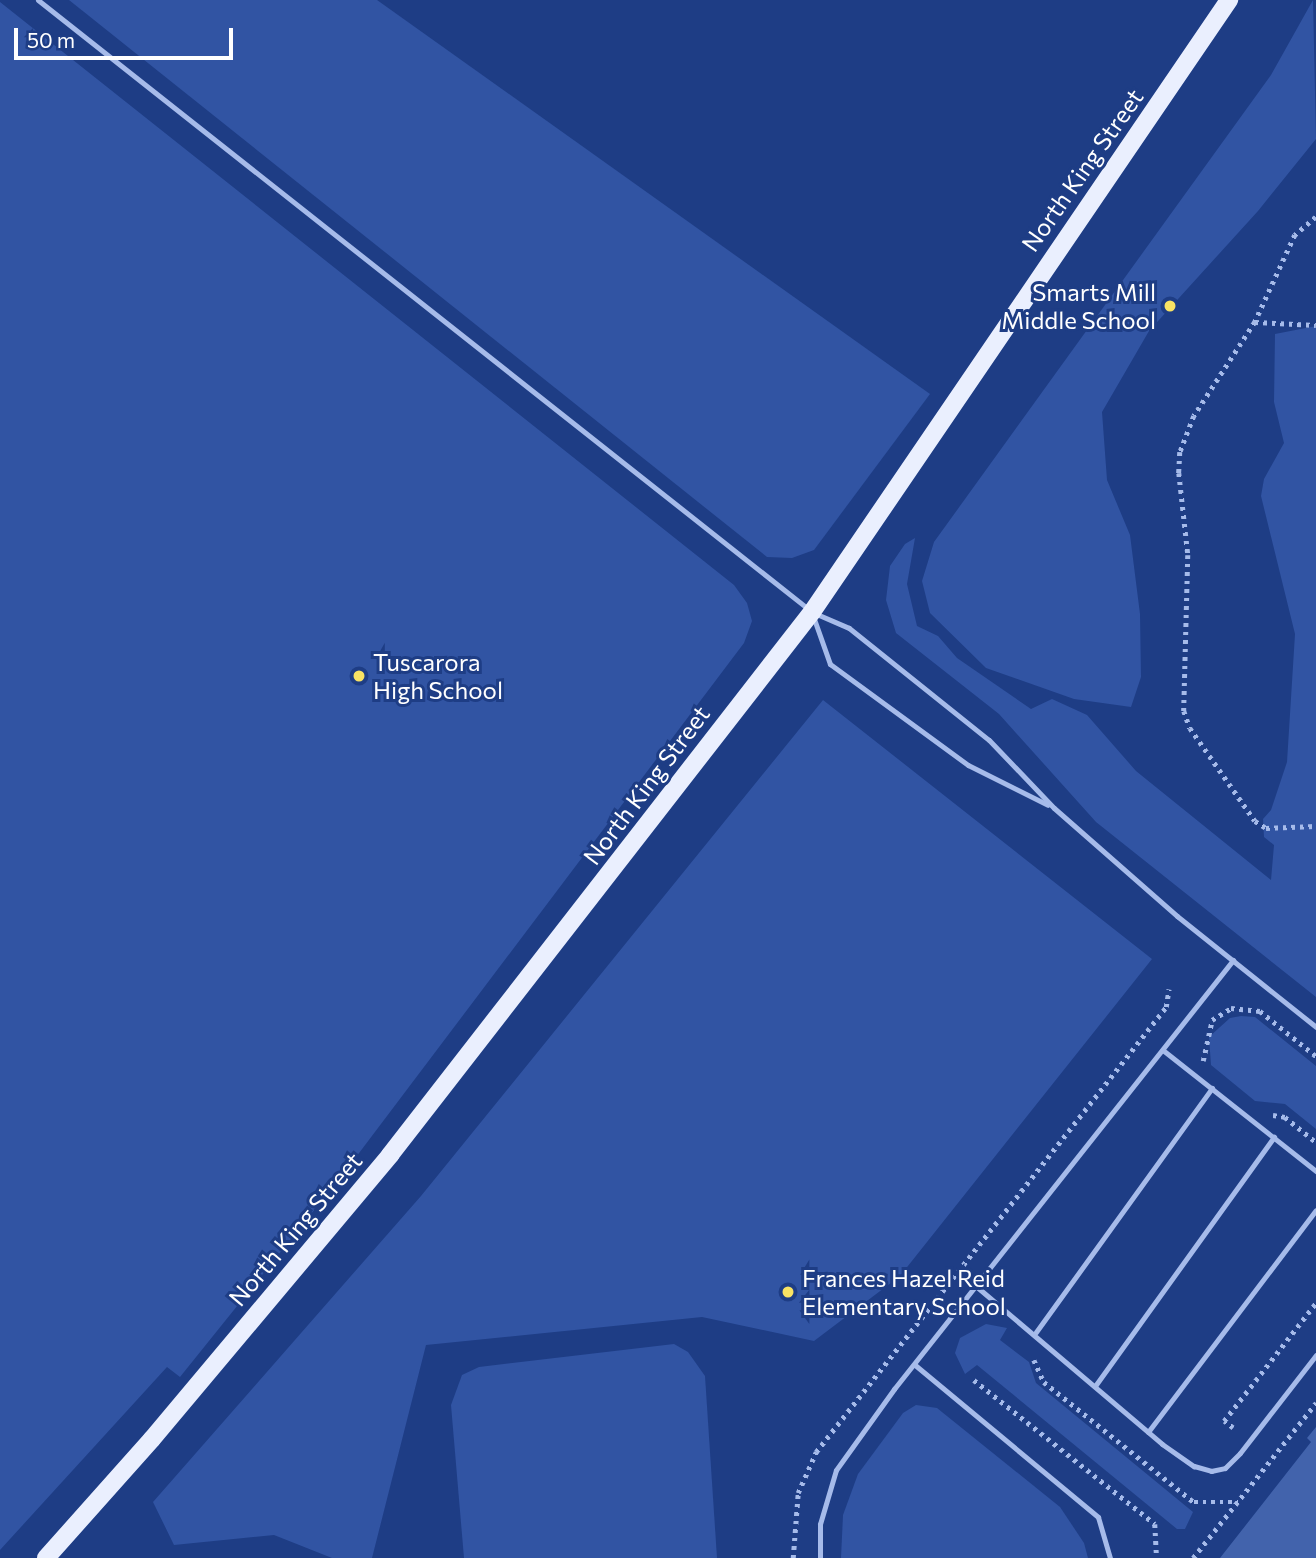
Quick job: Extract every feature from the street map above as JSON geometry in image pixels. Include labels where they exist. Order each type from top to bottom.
[{"type":"main road","name":"North King Street","points":[[46,1558],[152,1439],[390,1155],[812,612],[1229,0]]},
{"type":"lane","points":[[38,0],[812,612],[849,628],[979,732],[1054,808],[1316,1027]]},
{"type":"lane","points":[[812,612],[830,664],[968,765],[1054,808]]},
{"type":"lane","points":[[820,1558],[820,1524],[836,1470],[915,1365],[1233,960]]},
{"type":"lane","points":[[1164,1051],[1316,1171]]},
{"type":"lane","points":[[1036,1332],[1212,1088]]},
{"type":"lane","points":[[1095,1386],[1274,1137]]},
{"type":"lane","points":[[1148,1432],[1316,1210]]},
{"type":"lane","points":[[977,1287],[1036,1332],[1148,1432],[1194,1466],[1211,1471],[1225,1468],[1316,1355]]},
{"type":"lane","points":[[915,1365],[1098,1517],[1110,1558]]},
{"type":"path","points":[[1316,217],[1295,235],[1255,321],[1194,416],[1180,452],[1188,555],[1184,712],[1190,728],[1255,821],[1266,828],[1316,826]]},
{"type":"path","points":[[1255,321],[1316,325]]},
{"type":"path","points":[[1212,1020],[1231,1008],[1260,1012],[1316,1056]]},
{"type":"path","points":[[1233,1428],[1224,1421],[1316,1303]]},
{"type":"path","points":[[1025,1352],[1044,1382],[1194,1502],[1238,1502]]},
{"type":"path","points":[[974,1380],[1155,1524],[1157,1558]]},
{"type":"path","points":[[1193,1558],[1316,1403]]},
{"type":"shaded area","points":[[69,0],[377,0],[930,394],[814,550],[792,558],[767,557]]},
{"type":"shaded area","points":[[1313,0],[1316,139],[1258,211],[1149,331],[1102,412],[1107,480],[1130,535],[1140,614],[1141,677],[1131,707],[1074,699],[986,668],[930,613],[922,581],[934,542],[1271,75]]},
{"type":"shaded area","name":"Tuscarora High School","points":[[0,2],[734,585],[747,603],[752,621],[744,643],[344,1173],[180,1377],[167,1367],[0,1550]]},
{"type":"shaded area","points":[[1316,326],[1316,997],[1096,822],[999,714],[896,633],[886,600],[890,566],[905,544],[915,538],[907,584],[917,626],[938,636],[957,658],[1031,709],[1052,699],[1087,715],[1136,771],[1271,880],[1274,845],[1264,837],[1263,819],[1271,810],[1287,762],[1295,634],[1261,496],[1264,479],[1284,443],[1274,402],[1275,334]]},
{"type":"shaded area","points":[[823,700],[1152,959],[900,1276],[814,1341],[702,1317],[426,1345],[372,1558],[332,1558],[274,1535],[174,1545],[153,1502],[421,1196]]},
{"type":"shaded area","points":[[1255,1017],[1316,1066],[1316,1129],[1285,1104],[1255,1101],[1211,1065],[1209,1037],[1230,1018]]},
{"type":"shaded area","points":[[986,1324],[1007,1328],[1000,1340],[1029,1362],[1036,1383],[1193,1512],[1185,1529],[1177,1529],[977,1365],[965,1374],[955,1353],[960,1338]]},
{"type":"shaded area","points":[[674,1344],[688,1352],[705,1376],[717,1558],[464,1558],[451,1405],[462,1375],[479,1367]]},
{"type":"shaded area","points":[[916,1405],[937,1408],[1060,1507],[1084,1543],[1088,1558],[841,1558],[843,1515],[858,1474],[903,1413]]},
{"type":"building","points":[[1316,1427],[1316,1558],[1220,1558],[1311,1442],[1307,1438]]},
{"type":"place","name":"Smarts Mill Middle School","points":[[1170,306]]},
{"type":"place","name":"Tuscarora High School","points":[[359,676]]},
{"type":"place","name":"Frances Hazel Reid Elementary School","points":[[788,1292]]}]
